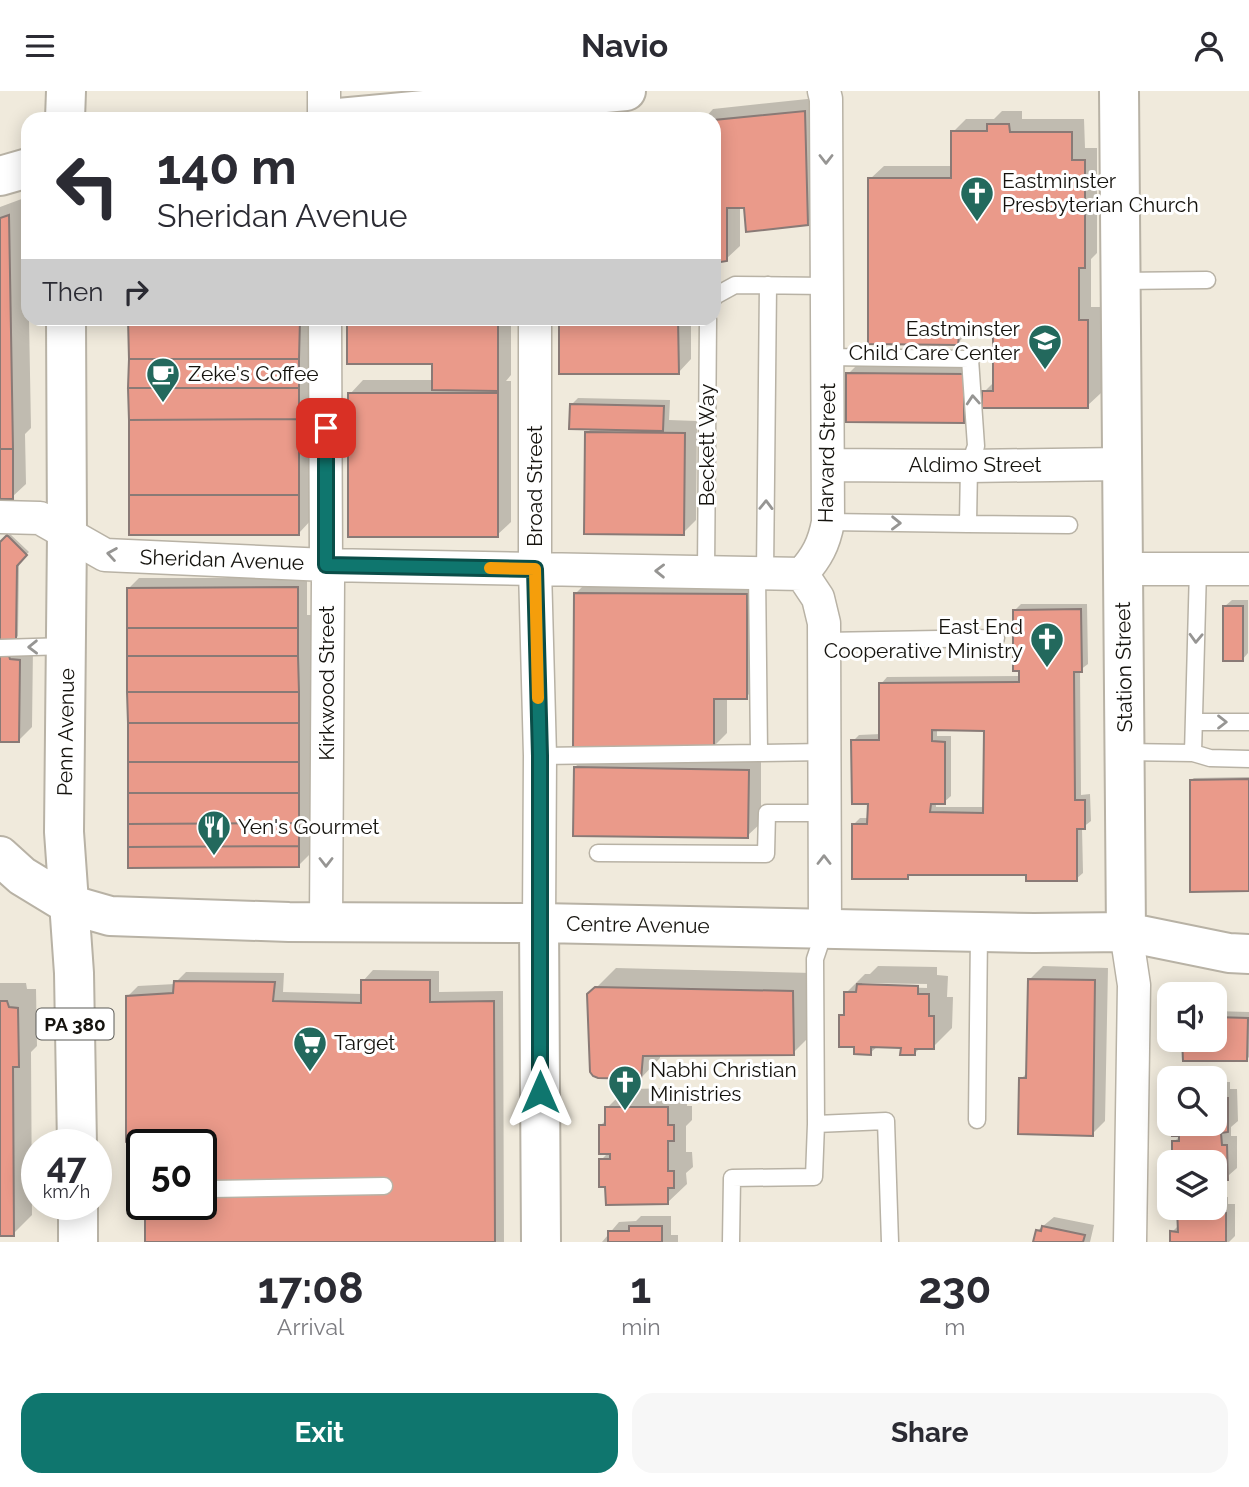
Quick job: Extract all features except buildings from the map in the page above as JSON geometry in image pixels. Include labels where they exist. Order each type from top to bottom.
[{"type":"main road","points":[[65,112],[66,91]]},
{"type":"main road","points":[[420,112],[541,103],[626,91]]},
{"type":"main road","name":"Station Street","points":[[1119,91],[1126,932]]},
{"type":"main road","points":[[0,176],[21,170]]},
{"type":"main road","name":"Penn Avenue","points":[[66,326],[67,646],[64,832],[74,973],[77,1129]]},
{"type":"main road","name":"Centre Avenue","points":[[0,856],[22,876],[68,904],[110,916],[326,923],[539,923],[979,932],[1126,932],[1229,953],[1249,954]]},
{"type":"main road","name":"Broad Street","points":[[539,923],[541,1242]]},
{"type":"main road","points":[[78,1220],[78,1242]]},
{"type":"street","points":[[324,91],[326,112]]},
{"type":"street","name":"Harvard Street","points":[[802,574],[817,556],[828,522],[824,91]]},
{"type":"street","name":"Kirkwood Street","points":[[325,326],[328,616],[326,923]]},
{"type":"street","name":"Broad Street","points":[[535,326],[535,569],[540,756],[539,923]]},
{"type":"street","name":"Aldimo Street","points":[[828,465],[1122,464]]},
{"type":"street","name":"Sheridan Avenue","points":[[0,517],[40,518],[104,555],[326,565],[802,574]]},
{"type":"street","points":[[1123,569],[1249,569]]},
{"type":"street","points":[[802,574],[818,598],[824,623],[825,929]]},
{"type":"street","name":"Station Street","points":[[1126,932],[1134,985],[1130,1242]]},
{"type":"lane","points":[[1120,281],[1207,280]]},
{"type":"lane","points":[[721,293],[736,285],[827,286]]},
{"type":"lane","points":[[759,753],[768,285]]},
{"type":"lane","name":"Beckett Way","points":[[706,572],[708,326]]},
{"type":"lane","points":[[827,357],[970,359],[976,446],[969,466],[968,524]]},
{"type":"lane","points":[[828,522],[1069,525]]},
{"type":"lane","points":[[1193,753],[1198,569]]},
{"type":"lane","points":[[824,641],[996,638]]},
{"type":"lane","points":[[0,648],[67,646]]},
{"type":"lane","points":[[1194,722],[1249,722]]},
{"type":"lane","points":[[540,756],[825,752]]},
{"type":"lane","points":[[1124,752],[1193,753],[1210,758],[1249,759]]},
{"type":"lane","points":[[598,853],[766,854],[766,813],[824,813]]},
{"type":"lane","points":[[731,1242],[732,1178],[814,1177],[815,959],[825,929]]},
{"type":"lane","points":[[977,1120],[979,932]]},
{"type":"lane","points":[[816,1124],[886,1121],[890,1242]]},
{"type":"lane","points":[[217,1189],[384,1186]]},
{"type":"slow traffic","points":[[490,568],[535,569],[538,698]]},
{"type":"place","name":"Eastminster Presbyterian Church","points":[[977,223]]},
{"type":"place","name":"Eastminster Child Care Center","points":[[1045,371]]},
{"type":"place","name":"Zeke's Coffee","points":[[163,404]]},
{"type":"place","name":"East End Cooperative Ministry","points":[[1047,669]]},
{"type":"place","name":"Yen's Gourmet","points":[[214,857]]},
{"type":"place","name":"Target","points":[[310,1073]]},
{"type":"place","name":"Nabhi Christian Ministries","points":[[625,1112]]},
{"type":"route","points":[[326,428],[326,565],[535,569],[540,756],[540,1092]]}]
